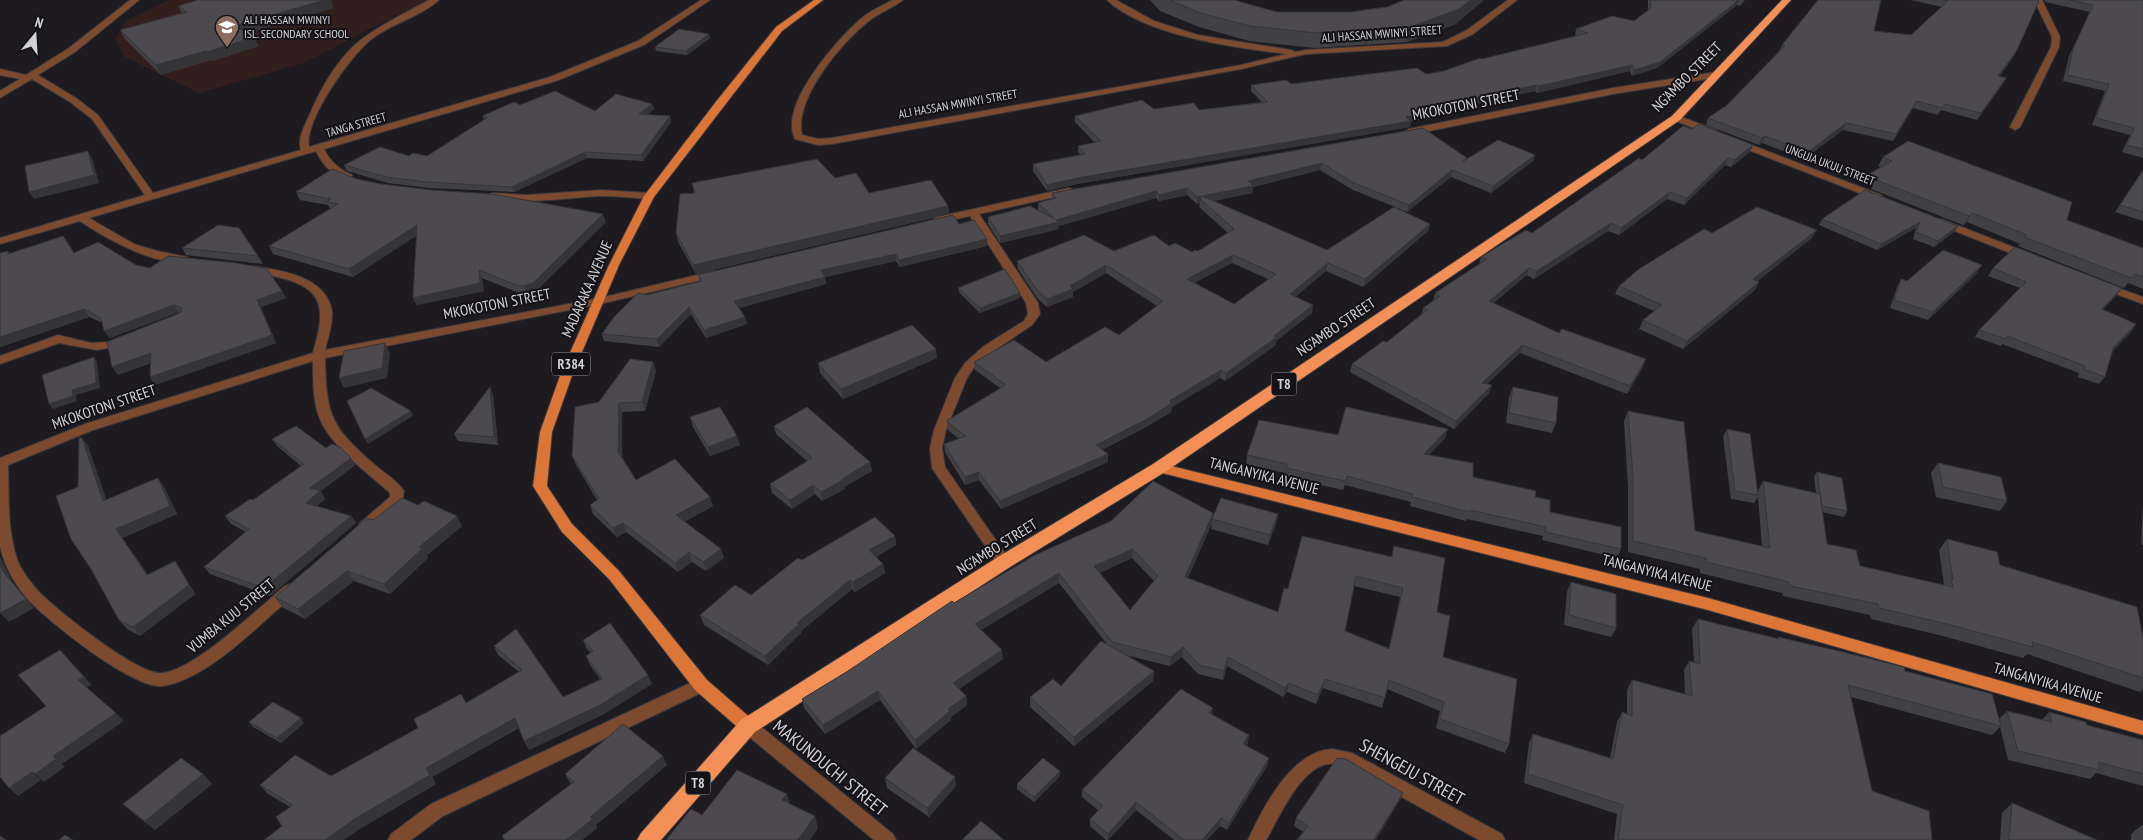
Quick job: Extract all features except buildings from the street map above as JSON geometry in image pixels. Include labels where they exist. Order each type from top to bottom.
[{"type":"highway","name":"NG’AMBO STREET","points":[[748,726],[1004,562],[1159,468],[1676,118],[1787,0]]},
{"type":"highway","name":"T8","points":[[648,840],[748,726]]},
{"type":"main road","name":"MADARAKA AVENUE","points":[[748,726],[701,685],[614,575],[567,528],[540,486],[546,432],[567,373],[600,301],[614,265],[650,196],[718,105],[780,29],[819,0]]},
{"type":"main road","name":"TANGANYIKA AVENUE","points":[[1159,468],[1708,604],[2143,728]]},
{"type":"street","points":[[0,95],[72,50],[134,0]]},
{"type":"street","points":[[306,152],[302,142],[305,132],[327,85],[335,74],[370,36],[435,0]]},
{"type":"street","name":"TANGA STREET","points":[[0,241],[508,94],[614,55],[656,35],[706,0]]},
{"type":"street","name":"ALI HASSAN MWINYI STREET","points":[[899,0],[866,19],[830,56],[799,105],[795,125],[798,137],[818,142],[832,141],[1241,67],[1301,53]]},
{"type":"street","name":"ALI HASSAN MWINYI STREET","points":[[1111,0],[1134,14],[1184,34],[1252,48],[1301,53],[1444,44],[1470,32],[1513,0]]},
{"type":"street","points":[[2015,127],[2055,47],[2056,37],[2038,0]]},
{"type":"street","points":[[0,72],[30,77],[73,100],[95,118],[151,197]]},
{"type":"street","name":"MKOKOTONI STREET","points":[[1399,134],[1613,91],[1716,75]]},
{"type":"street","name":"UNGUJA UKUU STREET","points":[[1676,118],[1886,201]]},
{"type":"street","points":[[319,148],[322,158],[333,168],[358,180]]},
{"type":"street","points":[[925,223],[1076,189]]},
{"type":"street","points":[[481,196],[526,198],[602,193],[650,196]]},
{"type":"street","points":[[973,212],[1032,303],[1034,314],[1028,323],[988,349],[969,366],[961,378],[940,430],[936,448],[939,468],[1004,562]]},
{"type":"street","points":[[82,218],[108,237],[136,249],[166,257],[195,260]]},
{"type":"street","points":[[1932,219],[2033,258]]},
{"type":"street","points":[[243,267],[290,276],[306,283],[317,292],[326,311],[319,355],[324,415],[340,440],[397,491],[397,499],[357,534]]},
{"type":"street","name":"MKOKOTONI STREET","points":[[1,462],[89,427],[319,355],[600,301],[724,271]]},
{"type":"street","points":[[2097,283],[2143,301]]},
{"type":"street","points":[[0,360],[58,339],[102,346],[136,335]]},
{"type":"street","name":"VUMBA KUU STREET","points":[[1,462],[5,536],[14,570],[40,603],[100,649],[136,673],[159,680],[184,672],[212,655],[304,578]]},
{"type":"street","points":[[397,840],[437,810],[701,685]]},
{"type":"street","name":"MAKUNDUCHI STREET","points":[[748,726],[887,840]]},
{"type":"street","name":"SHENGEJU STREET","points":[[1257,840],[1290,784],[1310,763],[1328,756],[1346,758],[1496,840]]},
{"type":"shaded area","name":"ALI HASSAN MWINYI ISL. SECONDARY SCHOOL","points":[[169,0],[427,0],[304,63],[199,93],[125,57],[115,39],[126,21]]},
{"type":"place","name":"ALI HASSAN MWINYI ISL. SECONDARY SCHOOL","points":[[227,48]]}]
